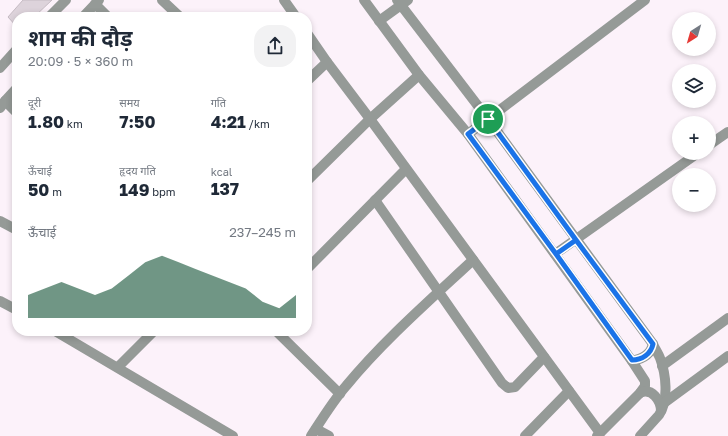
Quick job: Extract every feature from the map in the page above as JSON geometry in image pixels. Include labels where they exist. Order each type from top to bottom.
[{"type":"street","points":[[54,12],[66,0]]},
{"type":"street","points":[[162,0],[175,12]]},
{"type":"street","points":[[284,0],[292,12]]},
{"type":"street","points":[[312,40],[569,390],[598,434],[640,393],[646,386],[645,381],[632,360],[468,134],[419,75],[364,0]]},
{"type":"street","points":[[468,134],[645,0]]},
{"type":"street","points":[[88,12],[97,2],[104,12]]},
{"type":"street","points":[[380,21],[402,2],[653,344],[662,366],[665,386],[663,407]]},
{"type":"street","points":[[0,68],[12,55]]},
{"type":"street","points":[[312,76],[327,62]]},
{"type":"street","points":[[312,176],[370,119],[419,75]]},
{"type":"street","points":[[12,94],[2,105],[12,110]]},
{"type":"street","points":[[716,140],[728,132]]},
{"type":"street","points":[[556,254],[688,160]]},
{"type":"street","points":[[312,264],[406,169]]},
{"type":"street","points":[[375,200],[502,383],[508,388],[516,387],[544,357]]},
{"type":"street","points":[[0,221],[12,227]]},
{"type":"street","points":[[329,436],[314,432],[345,386],[379,349],[473,260]]},
{"type":"street","points":[[0,301],[12,307]]},
{"type":"street","points":[[662,366],[728,318]]},
{"type":"street","points":[[65,336],[233,436]]},
{"type":"street","points":[[118,367],[149,336]]},
{"type":"street","points":[[281,336],[340,394]]},
{"type":"street","points":[[632,360],[638,360],[650,353],[653,344]]},
{"type":"street","points":[[640,436],[663,407],[728,356]]},
{"type":"street","points":[[525,436],[569,390]]},
{"type":"street","points":[[640,393],[648,391],[654,394],[663,407]]},
{"type":"building","points":[[23,0],[52,0],[39,12],[12,12]]},
{"type":"building","points":[[12,12],[12,21],[8,17]]},
{"type":"route","points":[[488,119],[468,134],[556,254],[576,240],[653,344],[650,353],[638,360],[632,360],[556,254],[576,240],[488,119]]}]
